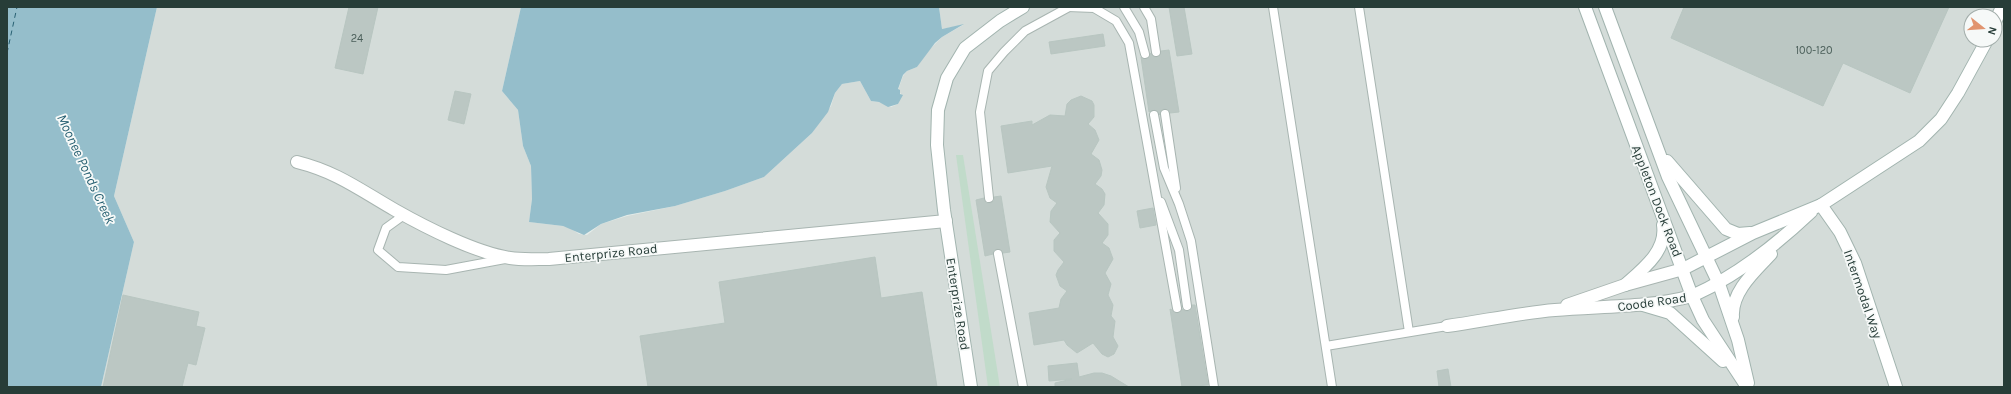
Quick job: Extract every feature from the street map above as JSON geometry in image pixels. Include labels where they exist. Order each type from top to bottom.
[{"type":"street","name":"Enterprize Road","points":[[971,387],[946,221],[937,145],[938,110],[947,78],[965,48],[1000,21],[1023,7]]},
{"type":"street","name":"Appleton Dock Road","points":[[1585,7],[1662,219],[1683,269],[1692,296],[1703,320],[1746,384]]},
{"type":"street","name":"Appleton Dock Road","points":[[1605,7],[1668,177],[1719,284],[1734,328],[1746,384]]},
{"type":"street","name":"Coode Road","points":[[1447,326],[1555,310],[1671,302],[1692,296],[1719,284],[1738,273],[1819,206],[1919,141],[1941,119],[1954,100],[1983,48]]},
{"type":"street","points":[[1657,146],[1672,169],[1726,229],[1738,234],[1753,233]]},
{"type":"street","name":"Enterprize Road","points":[[297,162],[321,168],[353,184],[404,215],[462,243],[486,252],[510,258],[549,259],[946,221]]},
{"type":"street","name":"Coode Road","points":[[1555,310],[1625,285],[1683,269],[1753,233],[1819,206]]},
{"type":"street","name":"Intermodal Way","points":[[1819,206],[1840,232],[1855,263],[1896,387]]},
{"type":"street","points":[[1625,285],[1655,256],[1661,244],[1664,231],[1662,219]]},
{"type":"street","points":[[1734,328],[1734,302],[1739,293],[1757,269],[1794,228]]},
{"type":"street","points":[[1643,305],[1670,313],[1694,333],[1746,384]]},
{"type":"lane","points":[[989,198],[980,112],[988,71],[1025,31],[1068,7],[1094,8],[1116,21],[1129,43],[1176,308]]},
{"type":"lane","points":[[1124,7],[1139,32],[1145,54]]},
{"type":"lane","points":[[1144,7],[1151,19],[1156,52]]},
{"type":"lane","points":[[1273,7],[1332,387]]},
{"type":"lane","points":[[1359,7],[1409,332]]},
{"type":"lane","points":[[1165,114],[1179,204]]},
{"type":"lane","points":[[1154,115],[1164,168],[1179,204],[1191,241],[1214,387]]},
{"type":"lane","points":[[1154,183],[1179,250],[1188,306]]},
{"type":"lane","points":[[404,215],[386,228],[378,250],[398,267],[446,270],[510,258]]},
{"type":"lane","points":[[998,254],[1023,387]]},
{"type":"lane","points":[[1326,346],[1447,326]]},
{"type":"shaded area","points":[[157,7],[521,7],[502,91],[518,110],[523,146],[531,166],[532,199],[529,222],[563,226],[570,228],[579,234],[587,235],[601,224],[627,216],[675,206],[725,191],[764,177],[812,133],[831,106],[835,93],[842,84],[860,81],[871,101],[879,102],[891,107],[898,104],[901,94],[898,90],[903,76],[907,71],[917,67],[926,53],[942,37],[963,25],[942,29],[939,7],[2004,7],[2004,387],[101,387],[134,242],[114,196]]},
{"type":"green space","points":[[956,155],[963,155],[1000,387],[988,387]]},
{"type":"water","name":"Moonee Ponds Creek","points":[[7,7],[157,7],[114,196],[134,242],[101,387],[7,387]]},
{"type":"water","points":[[521,7],[939,7],[942,29],[964,24],[942,37],[935,43],[917,67],[907,71],[903,75],[898,89],[900,90],[900,94],[903,95],[898,104],[888,107],[879,102],[871,101],[860,81],[842,84],[835,93],[828,112],[812,133],[764,177],[725,191],[675,206],[627,215],[601,224],[584,235],[563,226],[529,222],[532,199],[531,166],[523,146],[518,110],[502,91]]},
{"type":"building","points":[[349,7],[378,7],[363,74],[335,68]]},
{"type":"building","points":[[1169,7],[1184,7],[1192,54],[1177,56]]},
{"type":"building","points":[[1684,7],[1949,7],[1910,93],[1843,63],[1823,106],[1671,38]]},
{"type":"building","points":[[1103,34],[1105,46],[1051,54],[1049,42]]},
{"type":"building","points":[[1169,50],[1179,112],[1170,113],[1165,109],[1161,110],[1160,115],[1155,110],[1149,112],[1141,57],[1147,59],[1151,53],[1154,57],[1157,57],[1161,51]]},
{"type":"building","points":[[455,91],[471,94],[464,124],[448,120]]},
{"type":"building","points":[[1081,96],[1092,101],[1094,105],[1094,117],[1088,124],[1095,130],[1099,140],[1091,154],[1099,160],[1102,170],[1101,176],[1095,184],[1102,189],[1105,194],[1104,205],[1098,213],[1108,224],[1108,235],[1102,243],[1109,248],[1113,259],[1105,273],[1111,284],[1108,295],[1113,305],[1111,316],[1115,321],[1113,337],[1118,346],[1114,354],[1108,357],[1102,354],[1093,343],[1077,353],[1067,345],[1064,340],[1034,345],[1029,313],[1059,308],[1061,299],[1067,291],[1060,286],[1056,275],[1064,262],[1054,251],[1054,240],[1060,233],[1050,222],[1051,211],[1057,203],[1050,198],[1046,187],[1052,166],[1008,173],[1001,126],[1032,121],[1032,125],[1050,115],[1065,116],[1067,104],[1071,100]]},
{"type":"building","points":[[1001,196],[1010,252],[1003,253],[997,249],[994,250],[993,254],[985,256],[976,200],[984,198],[986,203],[990,203],[994,201],[994,197]]},
{"type":"building","points":[[1153,208],[1156,225],[1140,228],[1137,211]]},
{"type":"building","points":[[875,257],[881,298],[922,292],[937,387],[648,387],[640,336],[725,323],[719,282]]},
{"type":"building","points":[[123,295],[199,312],[196,326],[205,328],[196,365],[188,363],[182,387],[103,387]]},
{"type":"building","points":[[1192,305],[1195,305],[1208,385],[1182,387],[1170,309],[1178,313],[1182,309],[1185,311],[1190,311]]},
{"type":"building","points":[[1077,363],[1079,377],[1094,373],[1102,373],[1111,376],[1129,387],[1055,387],[1055,383],[1072,379],[1049,381],[1048,366]]},
{"type":"building","points":[[1448,369],[1451,387],[1439,387],[1437,371]]},
{"type":"ferry route","points":[[7,53],[17,7]]}]
